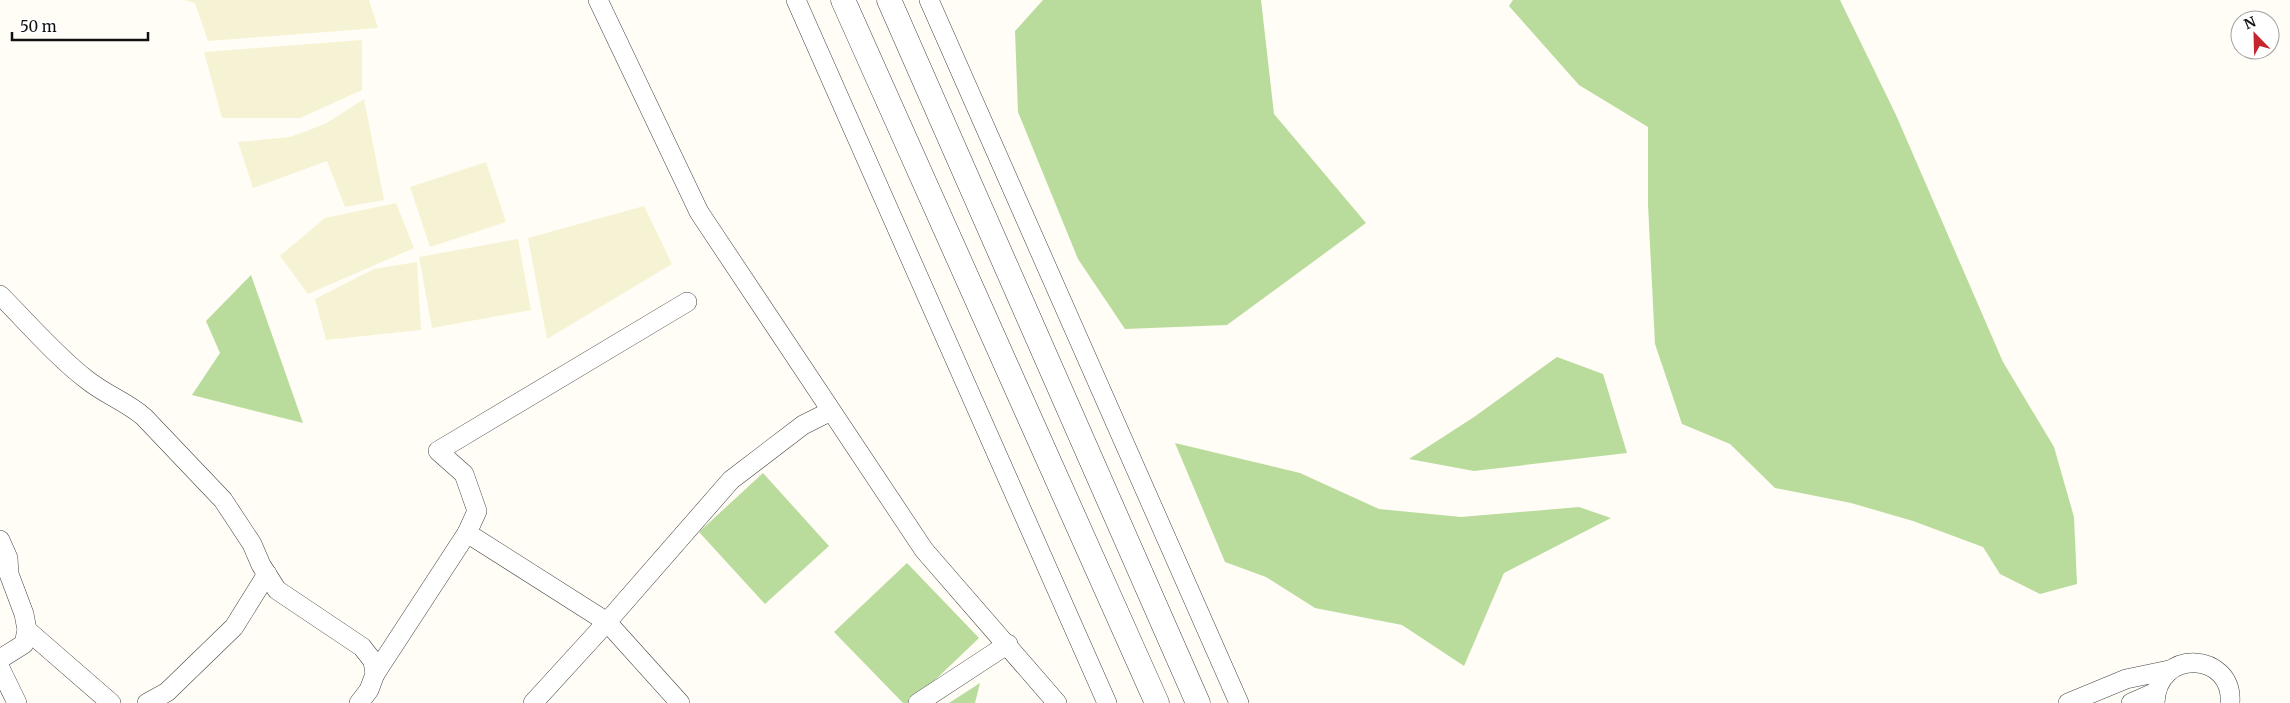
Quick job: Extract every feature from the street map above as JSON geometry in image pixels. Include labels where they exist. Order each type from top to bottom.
[{"type":"street","points":[[598,0],[699,212],[924,550],[1008,644],[1057,703]]},
{"type":"street","points":[[796,0],[1107,703]]},
{"type":"street","points":[[843,0],[1157,703]]},
{"type":"street","points":[[889,0],[1198,703]]},
{"type":"street","points":[[929,0],[1240,703]]},
{"type":"street","points":[[0,295],[84,378],[144,417],[223,500],[252,544],[266,574],[277,590],[362,647],[373,661],[375,674]]},
{"type":"street","points":[[359,703],[368,690],[375,674],[467,533],[477,511],[464,474],[438,451],[687,302]]},
{"type":"street","points":[[533,703],[607,622],[731,480],[803,425],[831,411]]},
{"type":"street","points":[[467,533],[607,622],[680,703]]},
{"type":"street","points":[[0,540],[8,558],[9,574],[17,593],[27,630],[24,644],[0,659]]},
{"type":"street","points":[[147,703],[166,692],[234,627],[266,574]]},
{"type":"street","points":[[27,630],[111,703]]},
{"type":"street","points":[[918,703],[1008,644]]},
{"type":"street","points":[[2068,703],[2126,678],[2169,670],[2180,664],[2192,662],[2210,666],[2224,678],[2229,688],[2230,703]]},
{"type":"street","points":[[0,668],[17,703]]},
{"type":"street","points":[[2131,703],[2156,698],[2160,680],[2169,670]]},
{"type":"shaded area","points":[[184,0],[369,0],[378,28],[208,41],[195,3]]},
{"type":"shaded area","points":[[362,40],[362,90],[300,118],[222,118],[204,52]]},
{"type":"shaded area","points":[[364,99],[384,200],[345,207],[327,161],[253,188],[238,142],[290,137],[325,124]]},
{"type":"shaded area","points":[[486,162],[506,222],[430,247],[410,187]]},
{"type":"shaded area","points":[[396,203],[414,248],[308,294],[280,256],[325,218]]},
{"type":"shaded area","points":[[644,206],[672,264],[547,339],[528,238]]},
{"type":"shaded area","points":[[518,239],[531,310],[432,328],[419,257]]},
{"type":"shaded area","points":[[417,262],[421,330],[326,340],[315,299],[374,269]]},
{"type":"green space","points":[[1043,0],[1261,0],[1274,114],[1366,223],[1227,325],[1125,329],[1078,259],[1018,112],[1015,31]]},
{"type":"green space","points":[[1513,0],[1840,0],[1896,115],[2003,362],[2054,447],[2074,517],[2077,584],[2040,594],[2000,574],[1983,547],[1913,521],[1851,503],[1775,488],[1730,444],[1682,424],[1655,344],[1648,205],[1648,127],[1579,85],[1509,6]]},
{"type":"green space","points":[[251,275],[303,423],[192,395],[220,353],[206,321]]},
{"type":"green space","points":[[1557,357],[1603,374],[1627,453],[1474,471],[1409,459],[1474,417]]},
{"type":"green space","points":[[1175,443],[1300,473],[1379,509],[1461,517],[1579,507],[1611,518],[1504,573],[1464,666],[1402,625],[1315,608],[1266,577],[1225,562]]},
{"type":"green space","points":[[763,473],[829,546],[765,604],[699,532]]},
{"type":"green space","points":[[907,563],[979,638],[911,703],[903,703],[834,632]]},
{"type":"green space","points":[[980,683],[975,703],[949,703]]}]
